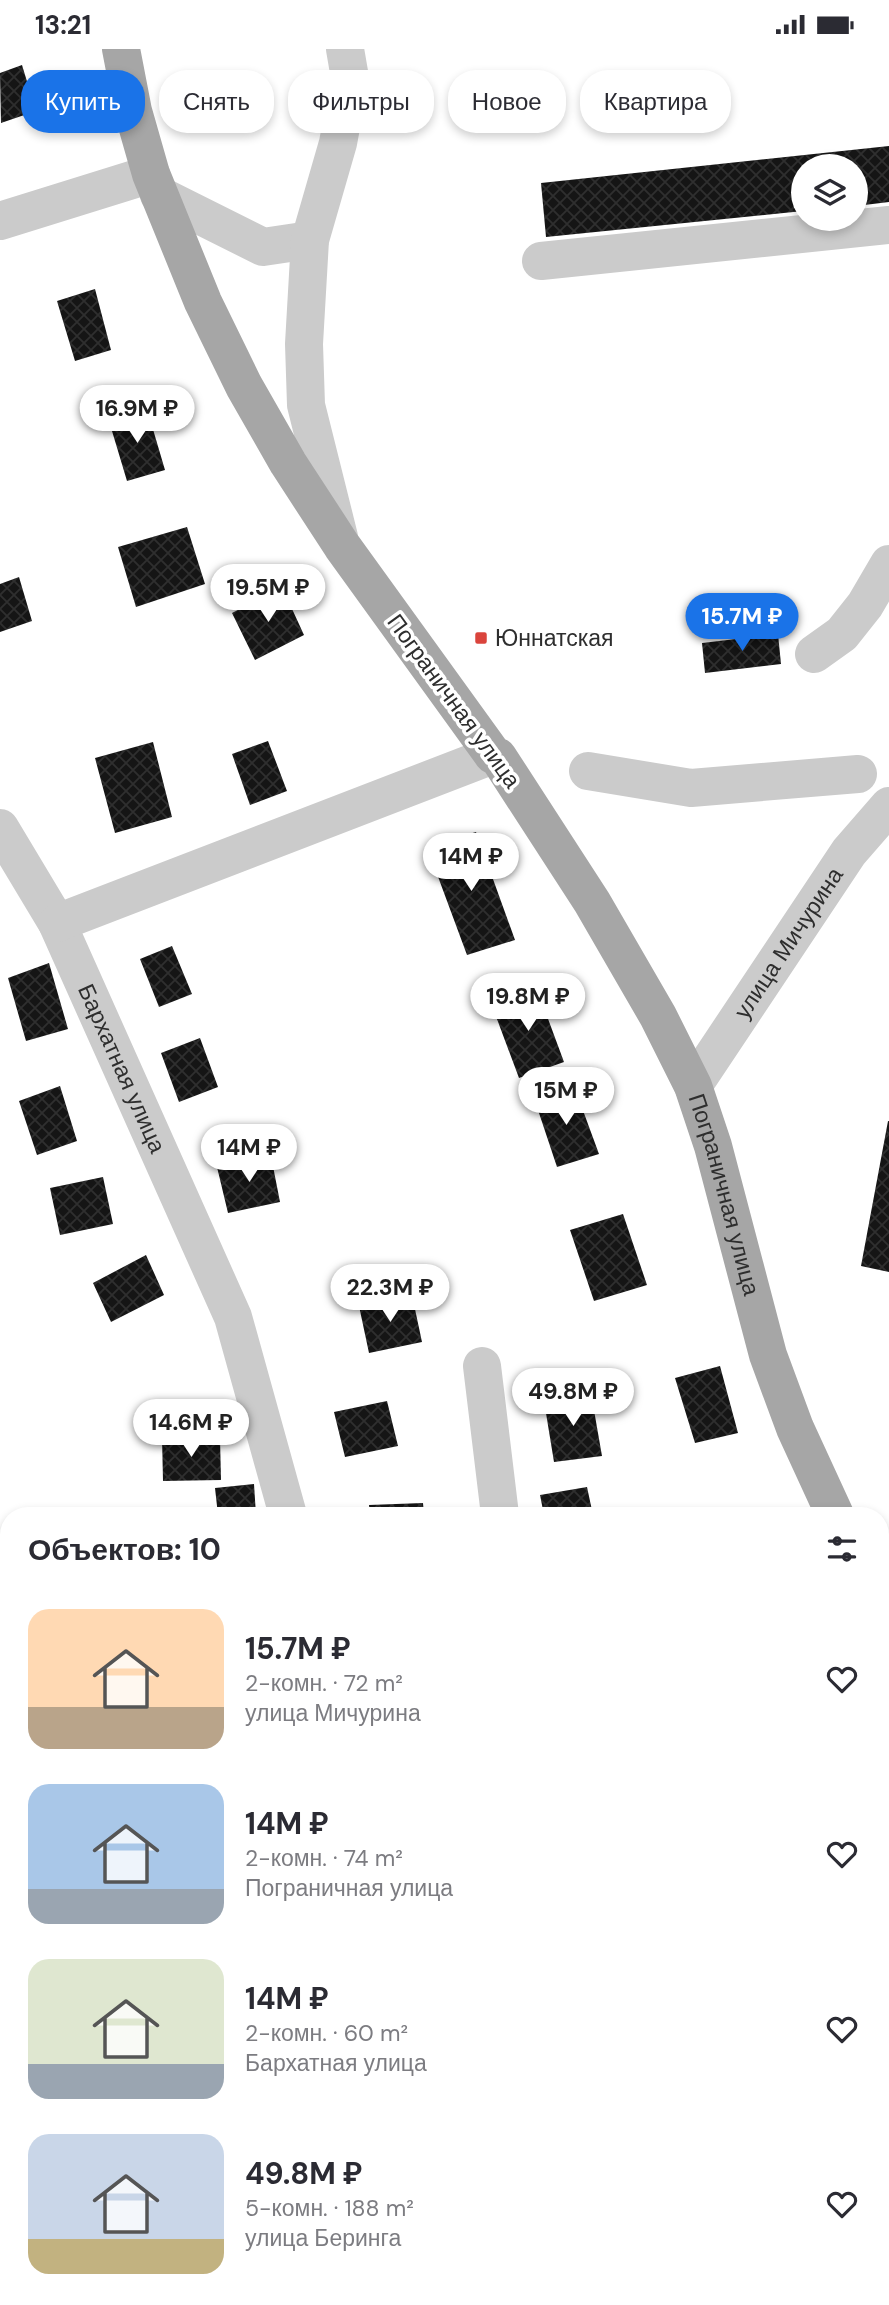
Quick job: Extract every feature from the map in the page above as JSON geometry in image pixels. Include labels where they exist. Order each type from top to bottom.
[{"type":"main road","name":"Пограничная улица","points":[[121,49],[133,111],[155,185],[203,302],[244,386],[288,463],[342,546],[493,755],[498,757],[592,902],[658,1016],[693,1086],[719,1169],[768,1355],[794,1429],[831,1507]]},
{"type":"street","points":[[342,546],[306,405],[304,344],[310,240],[340,130],[349,78],[345,49]]},
{"type":"street","points":[[0,221],[155,185],[263,247],[310,240]]},
{"type":"street","points":[[541,261],[889,225]]},
{"type":"street","points":[[814,654],[842,634],[866,605],[889,564]]},
{"type":"street","points":[[57,923],[493,755]]},
{"type":"street","points":[[587,771],[691,788],[858,774]]},
{"type":"street","name":"улица Мичурина","points":[[693,1086],[849,852],[889,806]]},
{"type":"street","name":"Бархатная улица","points":[[0,828],[57,923],[233,1317],[286,1507]]},
{"type":"street","points":[[482,1366],[498,1507]]},
{"type":"building","points":[[22,65],[24,70],[21,70],[21,116],[1,123],[0,73]]},
{"type":"building","points":[[889,146],[889,202],[868,205],[868,154],[814,154]]},
{"type":"building","points":[[791,156],[791,212],[546,237],[541,183]]},
{"type":"building","points":[[95,289],[111,350],[75,361],[57,301]]},
{"type":"building","points":[[147,409],[165,470],[127,481],[109,421]]},
{"type":"building","points":[[187,527],[205,584],[136,607],[118,547]]},
{"type":"building","points":[[19,577],[32,621],[0,632],[0,584]]},
{"type":"building","points":[[282,587],[304,635],[255,660],[232,613]]},
{"type":"building","points":[[778,634],[781,664],[705,673],[702,643]]},
{"type":"building","points":[[268,741],[287,791],[250,805],[232,754]]},
{"type":"building","points":[[153,742],[172,817],[115,833],[95,758]]},
{"type":"building","points":[[476,832],[515,940],[467,955],[427,847]]},
{"type":"building","points":[[172,946],[192,994],[159,1007],[140,959]]},
{"type":"building","points":[[49,963],[68,1029],[26,1041],[8,978]]},
{"type":"building","points":[[537,989],[564,1062],[519,1078],[491,1003]]},
{"type":"building","points":[[200,1038],[218,1087],[179,1102],[161,1053]]},
{"type":"building","points":[[60,1086],[77,1141],[37,1155],[19,1101]]},
{"type":"building","points":[[574,1086],[599,1154],[557,1167],[534,1098]]},
{"type":"building","points":[[889,1121],[889,1272],[861,1266]]},
{"type":"building","points":[[271,1156],[280,1202],[228,1213],[217,1167]]},
{"type":"building","points":[[103,1177],[113,1224],[60,1235],[50,1188]]},
{"type":"building","points":[[623,1214],[647,1285],[594,1301],[570,1230]]},
{"type":"building","points":[[146,1255],[164,1295],[111,1322],[93,1283]]},
{"type":"building","points":[[412,1295],[422,1342],[369,1353],[359,1306]]},
{"type":"building","points":[[720,1366],[738,1433],[695,1443],[675,1378]]},
{"type":"building","points":[[591,1393],[602,1456],[554,1462],[544,1401]]},
{"type":"building","points":[[387,1401],[398,1446],[345,1457],[334,1412]]},
{"type":"building","points":[[162,1437],[220,1438],[221,1480],[163,1481]]},
{"type":"building","points":[[254,1484],[255,1507],[217,1507],[215,1488]]},
{"type":"building","points":[[587,1487],[591,1507],[542,1507],[540,1495]]},
{"type":"building","points":[[423,1503],[423,1507],[369,1507]]},
{"type":"place","name":"Юннатская","points":[[481,638]]}]
